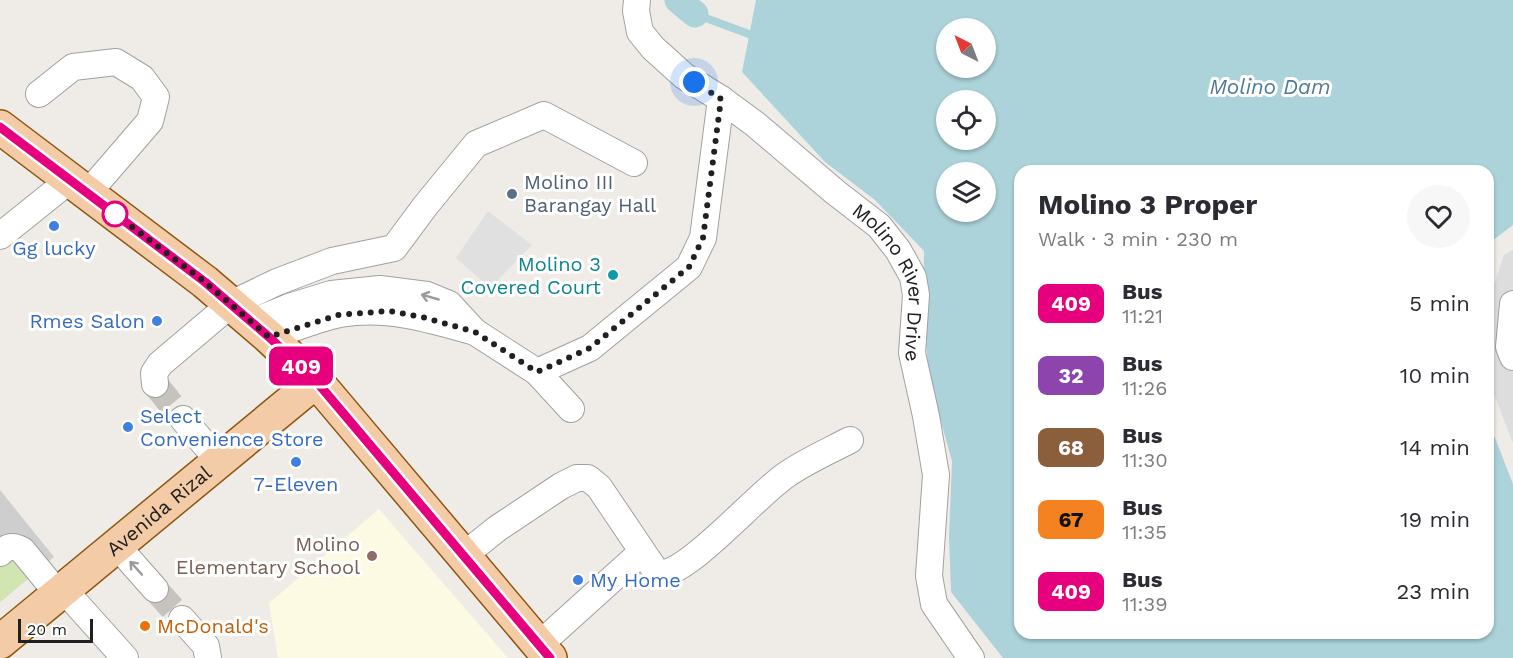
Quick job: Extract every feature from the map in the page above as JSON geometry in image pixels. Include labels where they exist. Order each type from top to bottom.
[{"type":"main road","points":[[0,127],[251,321],[316,381],[545,651]]},
{"type":"main road","name":"Avenida Rizal","points":[[3,634],[62,592],[316,381]]},
{"type":"street","name":"Molino River Drive","points":[[636,5],[640,32],[653,48],[684,76],[755,124],[879,226],[898,250],[914,277],[916,303],[912,353],[936,475],[929,576],[934,604],[971,658]]},
{"type":"street","points":[[0,236],[79,186],[150,121],[156,97],[142,78],[116,62],[73,67],[39,94]]},
{"type":"street","points":[[537,372],[590,348],[689,267],[703,238],[721,99]]},
{"type":"street","points":[[251,321],[277,282],[332,261],[394,248],[476,144],[544,115],[634,163]]},
{"type":"street","points":[[1513,304],[1510,314],[1509,346],[1513,357]]},
{"type":"street","points":[[155,384],[154,373],[160,364],[251,321],[378,311],[426,318],[475,332],[537,372],[571,409]]},
{"type":"street","points":[[183,419],[219,461]]},
{"type":"street","points":[[464,555],[540,498],[577,478],[588,478],[599,487],[657,572],[663,573],[675,569],[694,556],[785,476],[850,440]]},
{"type":"street","points":[[0,553],[14,546],[22,550],[125,658]]},
{"type":"street","points":[[117,546],[155,589]]},
{"type":"street","points":[[545,651],[642,552]]},
{"type":"street","points":[[182,619],[206,646],[208,658]]},
{"type":"shaded area","points":[[488,211],[532,245],[490,288],[456,258]]},
{"type":"shaded area","points":[[1513,250],[1513,443],[1494,394],[1494,285],[1504,255]]},
{"type":"shaded area","points":[[0,490],[54,557],[0,602]]},
{"type":"shaded area","name":"Molino Elementary School","points":[[379,509],[508,658],[278,658],[269,603]]},
{"type":"green space","points":[[13,556],[30,577],[0,602],[0,557]]},
{"type":"water","name":"Molino Dam","points":[[756,0],[1513,0],[1513,225],[1494,239],[1494,165],[1014,165],[1014,639],[1494,639],[1494,435],[1513,484],[1513,658],[1003,658],[951,592],[949,537],[952,461],[929,379],[923,307],[924,251],[875,200],[825,162],[742,72]]},
{"type":"waterway","points":[[678,0],[695,14]]},
{"type":"waterway","points":[[695,14],[757,37]]},
{"type":"tunnel","points":[[155,384],[183,419]]},
{"type":"tunnel","points":[[155,589],[182,619]]},
{"type":"bus line","name":"409","points":[[0,127],[205,282],[316,381],[550,658]]},
{"type":"place","name":"Molino III Barangay Hall","points":[[512,194]]},
{"type":"place","name":"Gg lucky","points":[[54,226]]},
{"type":"place","name":"Molino 3 Covered Court","points":[[613,275]]},
{"type":"place","name":"Rmes Salon","points":[[157,321]]},
{"type":"place","name":"Select Convenience Store","points":[[128,427]]},
{"type":"place","name":"7-Eleven","points":[[296,462]]},
{"type":"place","name":"Molino Elementary School","points":[[372,556]]},
{"type":"place","name":"My Home","points":[[578,580]]},
{"type":"place","name":"McDonald's","points":[[145,626]]},
{"type":"route","points":[[115,214],[205,282],[269,337],[338,315],[363,311],[389,311],[426,318],[475,332],[537,372],[590,348],[689,267],[703,238],[721,99],[694,82]]}]
